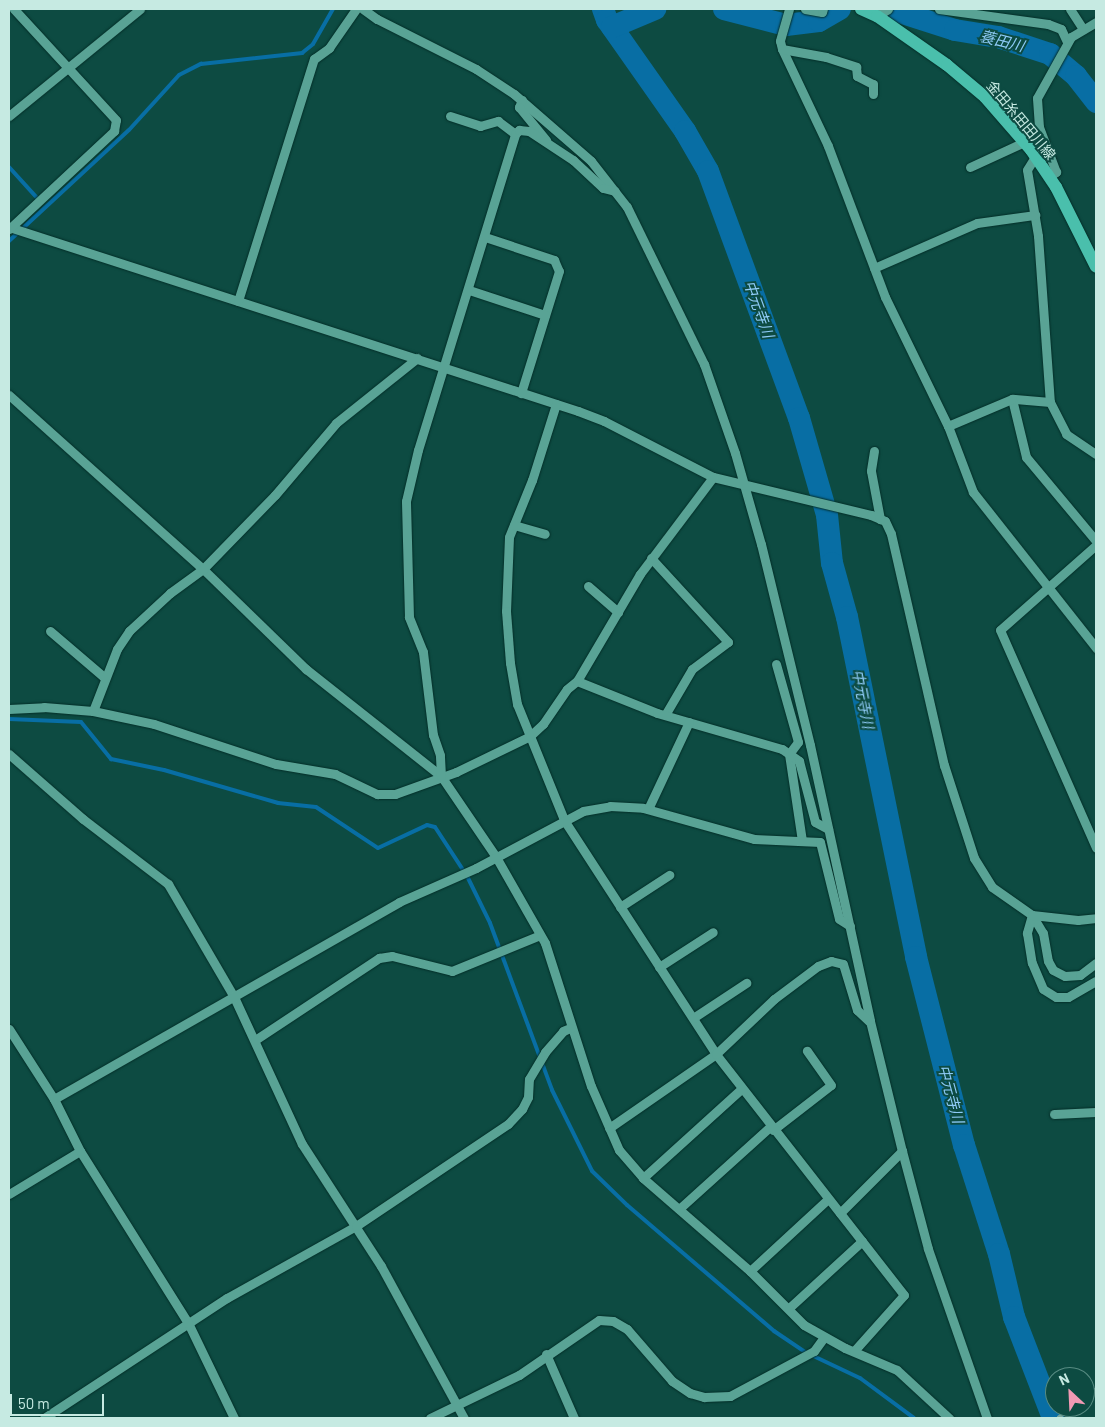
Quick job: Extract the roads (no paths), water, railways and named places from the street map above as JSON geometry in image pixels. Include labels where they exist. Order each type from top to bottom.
[{"type":"main road","name":"金田糸田田川線","points":[[861,9],[877,16],[947,65],[977,90],[1024,142],[1049,177],[1096,267]]},
{"type":"street","points":[[14,9],[116,120],[114,131],[9,228],[417,358],[604,421],[712,477],[871,515],[885,521],[891,534],[944,765],[974,858],[992,886],[1032,915],[1043,933],[1048,961],[1053,970],[1064,976],[1080,975],[1096,963]]},
{"type":"street","points":[[9,116],[140,9]]},
{"type":"street","points":[[238,302],[314,59],[329,48],[356,9]]},
{"type":"street","points":[[363,9],[377,19],[476,69],[522,100],[591,161],[615,191],[651,252],[704,364],[748,485],[828,829],[870,1021],[928,1249],[986,1418]]},
{"type":"street","points":[[789,9],[780,41],[782,50],[828,146],[874,268],[948,426],[973,492],[1096,648]]},
{"type":"street","points":[[805,9],[822,12],[823,9]]},
{"type":"street","points":[[877,16],[888,9]]},
{"type":"street","points":[[939,9],[1048,24],[1061,30],[1067,42]]},
{"type":"street","points":[[1070,9],[1083,30]]},
{"type":"street","points":[[1049,177],[1056,172],[1039,127],[1037,98],[1067,42],[1096,22]]},
{"type":"street","points":[[782,50],[826,57],[856,67],[857,76],[873,84],[873,94]]},
{"type":"street","points":[[522,100],[519,108],[548,142],[603,188],[615,191]]},
{"type":"street","points":[[450,116],[480,126],[498,121],[515,134]]},
{"type":"street","points":[[440,776],[440,755],[433,735],[423,652],[409,617],[406,501],[418,450],[469,290],[515,134],[519,130],[529,131],[543,144],[548,142]]},
{"type":"street","points":[[970,167],[1024,142]]},
{"type":"street","points":[[1035,157],[1027,170],[1035,215],[1050,402],[1066,434],[1096,454]]},
{"type":"street","points":[[874,268],[977,223],[1035,215]]},
{"type":"street","points":[[485,237],[554,260],[559,271],[521,393]]},
{"type":"street","points":[[469,290],[545,315]]},
{"type":"street","points":[[93,711],[105,678],[129,631],[170,594],[203,569],[275,495],[336,423],[417,358]]},
{"type":"street","points":[[9,395],[203,569],[306,669],[440,776],[496,857],[540,935],[570,1028],[618,1150],[643,1178],[750,1270],[804,1325],[824,1337],[897,1370],[948,1418]]},
{"type":"street","points":[[948,426],[1012,399],[1050,402]]},
{"type":"street","points":[[1012,399],[1026,457],[1096,541]]},
{"type":"street","points":[[556,404],[509,537],[510,663],[517,704],[564,820],[659,967],[741,1089],[904,1295],[854,1351]]},
{"type":"street","points":[[874,451],[871,471],[880,519]]},
{"type":"street","points":[[9,710],[44,707],[93,711],[198,736],[276,764],[335,774],[376,794],[394,794],[530,736],[577,681],[651,558],[712,477]]},
{"type":"street","points":[[514,525],[545,534]]},
{"type":"street","points":[[1096,544],[1000,630],[1096,848]]},
{"type":"street","points":[[651,558],[728,642],[692,669],[665,715]]},
{"type":"street","points":[[588,586],[618,612]]},
{"type":"street","points":[[50,631],[105,678]]},
{"type":"street","points":[[776,664],[798,742],[789,754],[802,841]]},
{"type":"street","points":[[577,681],[665,715],[782,749],[799,761],[815,822],[828,829]]},
{"type":"street","points":[[648,809],[689,722]]},
{"type":"street","points":[[9,754],[129,856],[161,876],[234,997],[302,1144],[356,1226],[464,1418]]},
{"type":"street","points":[[54,1098],[399,902],[496,857],[583,811],[610,806],[648,809],[754,839],[820,842],[839,919],[850,926]]},
{"type":"street","points":[[620,906],[669,875]]},
{"type":"street","points":[[1032,915],[1078,920],[1096,918]]},
{"type":"street","points":[[1032,915],[1027,933],[1029,948],[1036,978],[1043,989],[1056,997],[1068,997],[1096,981]]},
{"type":"street","points":[[659,967],[713,932]]},
{"type":"street","points":[[255,1040],[379,958],[392,956],[452,971],[540,935]]},
{"type":"street","points":[[609,1128],[716,1054],[774,999],[818,966],[831,961],[843,964],[857,1010],[870,1021]]},
{"type":"street","points":[[693,1018],[746,983]]},
{"type":"street","points":[[44,1418],[188,1323],[356,1226],[508,1124],[522,1109],[528,1097],[529,1079],[545,1052],[562,1031],[570,1028]]},
{"type":"street","points":[[9,1029],[54,1098],[80,1151],[188,1323],[234,1418]]},
{"type":"street","points":[[679,1209],[772,1128],[831,1084],[807,1051]]},
{"type":"street","points":[[643,1178],[741,1089]]},
{"type":"street","points":[[1054,1114],[1096,1112]]},
{"type":"street","points":[[9,1194],[80,1151]]},
{"type":"street","points":[[840,1213],[902,1151]]},
{"type":"street","points":[[750,1270],[827,1200]]},
{"type":"street","points":[[789,1308],[862,1241]]},
{"type":"street","points":[[430,1418],[519,1375],[546,1354],[599,1320],[613,1321],[627,1329],[672,1381],[690,1393],[704,1397],[730,1396],[814,1351],[824,1337]]},
{"type":"street","points":[[546,1354],[574,1418]]},
{"type":"waterway","points":[[9,241],[129,130],[179,75],[201,64],[302,53],[313,44],[333,9]]},
{"type":"waterway","name":"中元寺川","points":[[603,9],[607,20],[685,131],[708,171],[799,418],[827,515],[832,563],[847,617],[916,957],[964,1145],[999,1254],[1014,1317],[1053,1418]]},
{"type":"waterway","name":"蓑田川","points":[[612,27],[655,9]]},
{"type":"waterway","name":"蓑田川","points":[[724,9],[786,25],[819,21],[840,9]]},
{"type":"waterway","name":"蓑田川","points":[[890,9],[955,30],[998,37],[1050,54],[1076,76],[1096,102]]},
{"type":"waterway","points":[[9,167],[39,200]]},
{"type":"waterway","points":[[9,719],[81,722],[111,759],[164,770],[278,803],[316,807],[378,848],[427,825],[435,827],[467,876],[490,923],[552,1090],[592,1171],[627,1205],[774,1331],[807,1353],[860,1378],[914,1418]]}]
